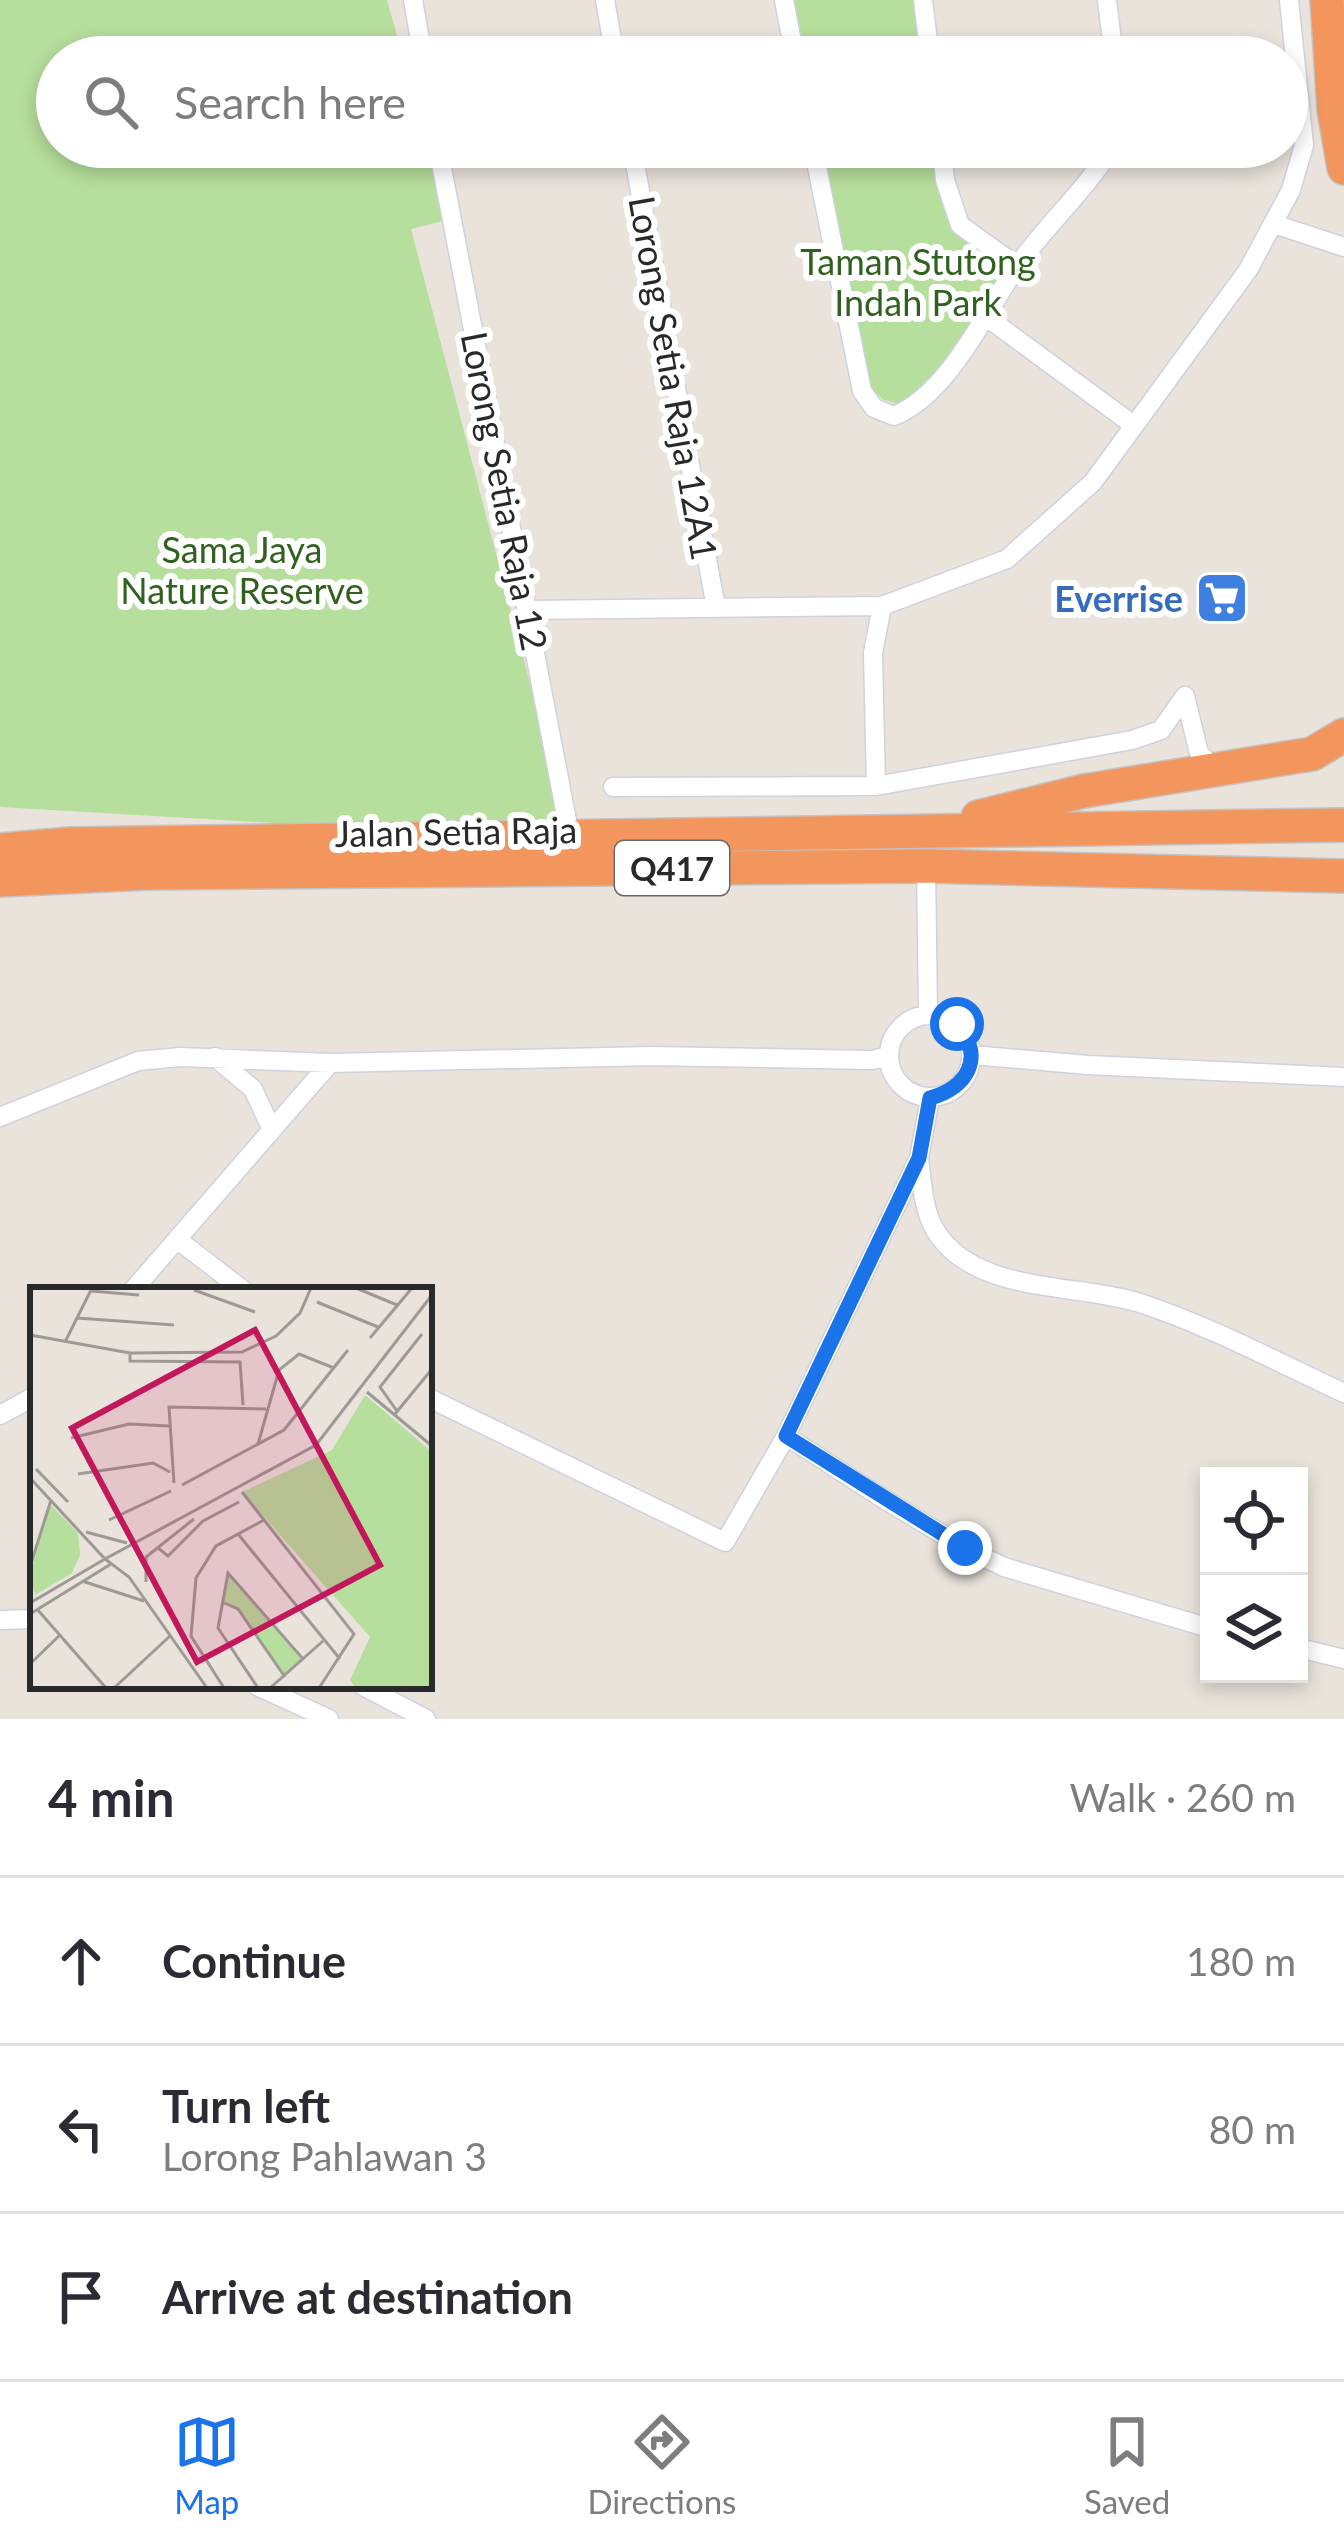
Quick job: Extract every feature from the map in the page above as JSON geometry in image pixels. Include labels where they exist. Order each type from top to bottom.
[{"type":"highway","points":[[1327,0],[1334,110],[1344,168]]},
{"type":"highway","points":[[924,830],[1084,790],[1312,754],[1344,735]]},
{"type":"highway","name":"Jalan Setia Raja","points":[[0,850],[70,844],[1344,825]]},
{"type":"highway","name":"Jalan Setia Raja","points":[[0,880],[147,873],[926,866],[1344,876]]},
{"type":"street","points":[[413,0],[419,36]]},
{"type":"street","points":[[605,0],[611,36]]},
{"type":"street","points":[[784,0],[791,36]]},
{"type":"street","points":[[923,0],[928,36]]},
{"type":"street","points":[[1107,0],[1111,36]]},
{"type":"street","points":[[1289,0],[1293,36]]},
{"type":"street","name":"Lorong Setia Raja 12","points":[[442,168],[570,836]]},
{"type":"street","name":"Lorong Setia Raja 12A1","points":[[636,168],[716,608]]},
{"type":"street","points":[[817,168],[862,391],[874,408],[894,416],[916,405],[988,318],[1017,266],[1095,168]]},
{"type":"street","points":[[944,168],[961,225],[1017,266]]},
{"type":"street","points":[[530,610],[882,606],[1007,559],[1093,482],[1248,270],[1291,190],[1297,168]]},
{"type":"street","points":[[1274,224],[1344,247]]},
{"type":"street","points":[[988,318],[1132,424]]},
{"type":"street","points":[[876,786],[873,652],[882,606]]},
{"type":"street","points":[[614,787],[876,786],[1132,740],[1162,730],[1185,696],[1199,753],[1216,769]]},
{"type":"street","points":[[926,866],[928,1014]]},
{"type":"street","points":[[928,1014],[957,1024],[972,1054],[966,1076],[951,1092],[930,1098],[909,1092],[893,1077],[888,1056],[893,1035],[908,1020],[928,1014]]},
{"type":"street","points":[[972,1054],[1088,1065],[1344,1077]]},
{"type":"street","points":[[0,1117],[138,1061],[214,1057],[330,1063],[652,1056],[872,1060],[888,1056]]},
{"type":"street","points":[[214,1057],[253,1088],[272,1130]]},
{"type":"street","points":[[136,1287],[330,1063]]},
{"type":"street","points":[[432,1399],[725,1543],[786,1436],[919,1158],[930,1098]]},
{"type":"street","points":[[919,1158],[935,1231],[989,1273],[1134,1301],[1344,1393]]},
{"type":"street","points":[[178,1240],[239,1287]]},
{"type":"street","points":[[0,1414],[30,1399]]},
{"type":"street","points":[[786,1436],[965,1548],[1004,1567],[1200,1625]]},
{"type":"street","points":[[0,1620],[30,1619]]},
{"type":"street","points":[[1308,1650],[1344,1659]]},
{"type":"street","points":[[264,1689],[329,1719]]},
{"type":"street","points":[[369,1689],[426,1719]]},
{"type":"green space","name":"Sama Jaya Nature Reserve","points":[[0,0],[387,0],[397,36],[36,36],[36,168],[436,168],[451,219],[411,229],[570,836],[499,836],[0,807]]},
{"type":"green space","points":[[790,0],[920,0],[925,36],[797,36]]},
{"type":"green space","name":"Taman Stutong Indah Park","points":[[824,168],[945,168],[959,225],[1004,267],[947,360],[917,391],[900,404],[884,400],[871,389]]},
{"type":"place","name":"Everrise","points":[[1222,598]]},
{"type":"route","points":[[957,1024],[972,1054],[966,1076],[951,1092],[930,1098],[919,1158],[786,1436],[965,1548]]}]
